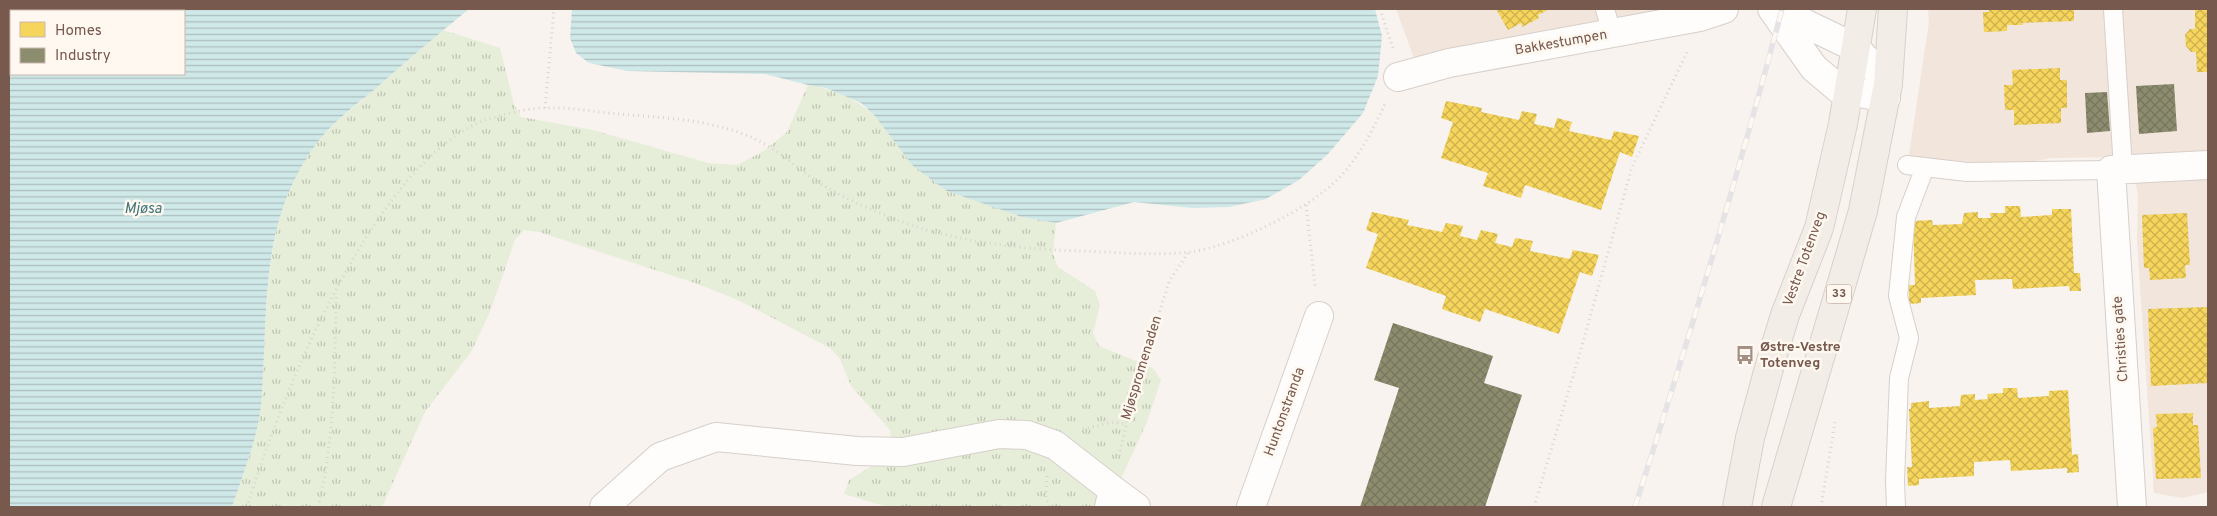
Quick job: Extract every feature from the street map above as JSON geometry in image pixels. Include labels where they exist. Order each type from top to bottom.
[{"type":"main road","name":"Vestre Totenveg","points":[[1737,507],[1750,438],[1771,361],[1785,315],[1819,228],[1843,124],[1862,9]]},
{"type":"main road","name":"33","points":[[1776,507],[1863,211],[1887,91],[1893,9]]},
{"type":"street","points":[[1772,9],[1814,68],[1839,89],[1848,91],[1887,91]]},
{"type":"street","points":[[1784,9],[1804,23],[1856,48],[1887,91]]},
{"type":"street","name":"Bakkestumpen","points":[[1398,77],[1608,21],[1712,13]]},
{"type":"street","points":[[2117,170],[2208,165]]},
{"type":"street","name":"Christies gate","points":[[2117,170],[2132,507]]},
{"type":"street","name":"Huntonstranda","points":[[1251,507],[1319,316]]},
{"type":"street","points":[[604,507],[660,457],[716,437],[857,451],[903,452],[999,434],[1027,435],[1055,445],[1111,499],[1136,507]]},
{"type":"lane","name":"Christies gate","points":[[2113,9],[2117,170]]},
{"type":"lane","points":[[1907,165],[1967,172],[2117,170]]},
{"type":"lane","points":[[1896,507],[1895,481],[1899,378],[1909,338],[1898,296],[1906,217],[1926,167]]},
{"type":"path","points":[[545,108],[554,9]]},
{"type":"path","points":[[247,507],[272,430],[310,342],[336,290],[377,222],[400,190],[425,162],[451,140],[487,120],[545,108],[678,120],[722,128],[755,138],[840,195],[890,218],[949,235],[992,244],[1061,250],[1188,252],[1208,249],[1246,235],[1306,205],[1338,179],[1366,145],[1398,77],[1391,41],[1380,9]]},
{"type":"path","points":[[1534,507],[1580,353],[1629,176],[1651,124],[1700,28],[1712,13]]},
{"type":"path","points":[[1306,205],[1319,316]]},
{"type":"path","name":"Mjøspromenaden","points":[[1111,499],[1124,429],[1135,386],[1170,280],[1188,252]]},
{"type":"path","points":[[318,507],[326,477],[331,423],[335,371],[336,290]]},
{"type":"shaded area","points":[[1396,9],[1691,9],[1425,68],[1414,58]]},
{"type":"shaded area","points":[[1928,9],[2208,9],[2208,492],[2183,498],[2154,493],[2137,240],[2138,196],[2133,167],[2123,157],[2052,158],[1964,173],[1907,168],[1929,22]]},
{"type":"green space","points":[[443,30],[500,48],[514,104],[521,117],[593,130],[708,163],[737,165],[764,151],[787,132],[808,85],[836,92],[860,105],[1022,217],[1056,223],[1053,254],[1058,267],[1095,291],[1100,305],[1093,333],[1099,346],[1153,368],[1161,380],[1147,422],[1108,507],[888,507],[844,494],[849,480],[886,457],[892,444],[890,430],[851,386],[840,359],[830,348],[738,300],[695,283],[539,232],[524,230],[515,240],[490,312],[471,352],[425,412],[382,507],[232,507],[249,457],[259,419],[267,305],[275,239],[283,207],[296,176],[314,146],[332,126]]},
{"type":"water","name":"Mjøsa","points":[[9,9],[469,9],[334,124],[314,147],[296,177],[283,208],[274,240],[269,272],[259,419],[249,457],[232,507],[9,507]]},
{"type":"water","points":[[572,9],[1375,9],[1382,36],[1378,76],[1363,113],[1328,154],[1299,180],[1266,199],[1229,207],[1193,208],[1134,202],[1056,223],[1022,217],[947,191],[913,166],[875,116],[861,103],[826,88],[765,74],[628,71],[589,63],[576,53],[570,38]]},
{"type":"building: Homes","points":[[1496,9],[1548,10],[1538,15],[1539,18],[1522,27],[1521,23],[1508,30]]},
{"type":"building: Homes","points":[[1989,9],[2074,9],[2074,21],[2022,23],[2023,25],[2007,25],[2007,31],[1984,32],[1983,12],[1989,12]]},
{"type":"building: Homes","points":[[2195,9],[2208,9],[2208,72],[2197,72],[2196,52],[2191,52],[2186,46],[2185,35],[2190,29],[2195,29]]},
{"type":"building: Homes","points":[[2060,68],[2060,80],[2067,80],[2067,108],[2061,108],[2061,123],[2014,125],[2014,110],[2005,110],[2004,85],[2013,85],[2012,70]]},
{"type":"building: Homes","points":[[1446,101],[1482,108],[1481,112],[1519,120],[1522,111],[1537,114],[1534,124],[1554,128],[1557,118],[1572,122],[1569,131],[1611,140],[1614,131],[1639,136],[1632,157],[1620,152],[1601,210],[1525,185],[1521,198],[1483,186],[1488,173],[1441,158],[1453,122],[1441,118]]},
{"type":"building: Homes","points":[[2005,206],[2020,206],[2021,217],[2052,215],[2052,209],[2071,209],[2074,273],[2080,273],[2081,291],[2070,291],[2069,286],[2013,289],[2012,279],[1975,280],[1976,295],[1921,298],[1921,303],[1909,304],[1909,285],[1915,285],[1913,221],[1932,220],[1933,225],[1962,224],[1964,213],[1978,212],[1978,218],[1991,218],[1990,213],[2005,213]]},
{"type":"building: Homes","points":[[1372,212],[1409,220],[1407,225],[1442,232],[1446,223],[1463,226],[1460,236],[1477,240],[1481,230],[1498,234],[1495,243],[1512,247],[1515,238],[1533,241],[1530,251],[1570,259],[1573,250],[1599,255],[1592,276],[1580,272],[1559,334],[1485,309],[1480,322],[1442,309],[1446,296],[1366,268],[1378,234],[1366,230]]},
{"type":"building: Homes","points":[[2187,213],[2190,265],[2185,265],[2186,278],[2150,280],[2149,268],[2144,268],[2142,215]]},
{"type":"building: Homes","points":[[2207,307],[2208,383],[2151,386],[2148,309]]},
{"type":"building: Homes","points":[[2003,388],[2017,388],[2018,398],[2049,396],[2049,391],[2068,390],[2072,455],[2078,454],[2079,472],[2067,473],[2067,468],[2011,471],[2010,460],[1974,462],[1974,476],[1919,479],[1919,485],[1908,486],[1907,467],[1912,467],[1909,409],[1911,409],[1911,403],[1929,401],[1929,408],[1960,406],[1961,395],[1975,394],[1975,400],[1988,399],[1987,394],[2003,393]]},
{"type":"building: Homes","points":[[2193,413],[2193,425],[2198,425],[2201,478],[2156,479],[2153,428],[2157,427],[2156,414]]},
{"type":"building: Industry","points":[[2174,84],[2177,131],[2139,134],[2136,86]]},
{"type":"building: Industry","points":[[2107,92],[2110,131],[2087,133],[2085,93]]},
{"type":"building: Industry","points":[[1393,323],[1493,356],[1484,383],[1522,395],[1485,507],[1360,507],[1399,388],[1374,380]]},
{"type":"railway","points":[[1635,507],[1712,259],[1782,9]]},
{"type":"place","name":"Østre-Vestre Totenveg","points":[[1745,355]]}]
